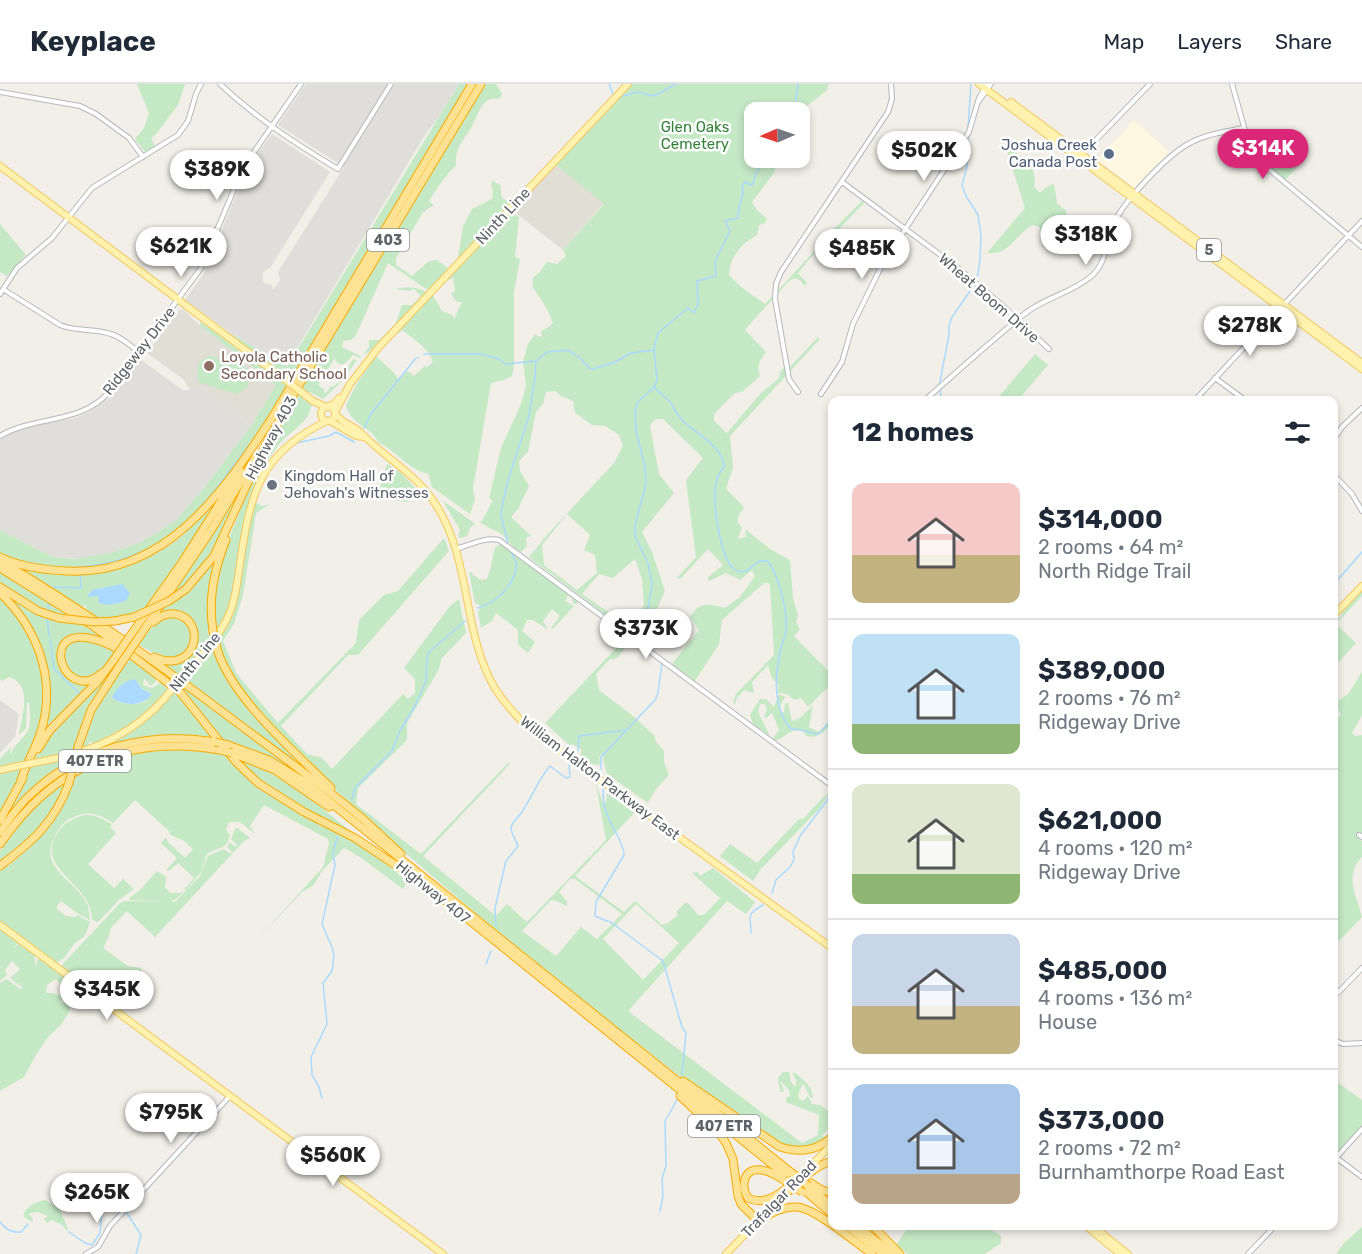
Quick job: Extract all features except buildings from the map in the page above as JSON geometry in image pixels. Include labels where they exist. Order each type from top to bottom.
[{"type":"highway","name":"Highway 403","points":[[0,559],[37,568],[75,572],[114,567],[135,560],[172,540],[189,526],[213,500],[249,453],[472,84]]},
{"type":"highway","name":"Highway 403","points":[[0,587],[38,611],[59,618],[94,622],[134,617],[169,601],[186,589],[214,556],[273,430],[481,84]]},
{"type":"highway","points":[[0,866],[28,845],[48,824],[58,809],[69,783],[91,710],[212,529],[273,430]]},
{"type":"highway","points":[[0,820],[50,730],[98,681],[208,523],[249,453]]},
{"type":"highway","points":[[245,487],[224,545],[212,585],[210,602],[218,652],[227,672],[249,702],[288,746],[431,887]]},
{"type":"highway","points":[[0,559],[119,637],[318,782],[363,819]]},
{"type":"highway","points":[[0,568],[93,626],[180,692],[236,762],[258,783],[304,812],[356,838],[431,887]]},
{"type":"highway","points":[[0,593],[18,611],[32,632],[46,674],[47,694],[44,722],[21,780]]},
{"type":"highway","points":[[119,637],[122,636],[162,660],[172,662],[182,659],[190,651],[195,636],[187,620],[180,615],[168,614],[157,618],[138,638]]},
{"type":"highway","points":[[115,657],[101,674],[86,681],[73,678],[66,673],[60,662],[61,651],[66,642],[81,636],[101,640],[136,658]]},
{"type":"highway","name":"Highway 407","points":[[0,832],[29,795],[45,782],[66,768],[100,752],[128,743],[189,738],[228,745],[269,760],[294,774],[659,1074],[828,1203]]},
{"type":"highway","name":"Highway 407","points":[[0,844],[20,817],[46,791],[69,775],[96,761],[132,750],[163,745],[190,745],[232,753],[275,770],[330,807],[784,1167],[790,1176]]},
{"type":"highway","points":[[639,1051],[780,1147],[806,1151],[828,1140]]},
{"type":"highway","points":[[659,1074],[720,1133],[734,1159],[741,1204],[758,1221],[782,1209],[795,1207],[804,1208],[828,1222]]},
{"type":"highway","points":[[778,1200],[814,1170],[828,1163]]},
{"type":"highway","points":[[790,1176],[755,1170],[745,1179],[744,1189],[748,1198],[762,1202],[771,1199],[806,1171]]},
{"type":"highway","points":[[806,1187],[828,1192]]},
{"type":"highway","name":"Highway 407","points":[[806,1187],[815,1200],[828,1211]]},
{"type":"highway","points":[[839,1230],[872,1254]]},
{"type":"highway","points":[[852,1230],[883,1254]]},
{"type":"highway","points":[[862,1230],[893,1254]]},
{"type":"highway","points":[[877,1230],[900,1254]]},
{"type":"main road","name":"Ninth Line","points":[[335,413],[350,384],[378,348],[628,84]]},
{"type":"main road","name":"5","points":[[986,86],[1362,369]]},
{"type":"main road","points":[[0,166],[306,396],[333,408],[334,418],[328,421],[313,401]]},
{"type":"main road","name":"5","points":[[1282,307],[1362,363]]},
{"type":"main road","name":"Ninth Line","points":[[327,407],[337,401],[350,378],[368,356],[378,348]]},
{"type":"main road","points":[[321,414],[327,407]]},
{"type":"main road","name":"William Halton Parkway East","points":[[335,413],[342,422],[360,433],[410,474],[438,507],[455,549],[484,666],[502,700],[526,726],[828,945]]},
{"type":"main road","name":"Ninth Line","points":[[308,431],[321,414]]},
{"type":"main road","name":"Ninth Line","points":[[0,770],[84,751],[123,734],[142,722],[164,699],[216,638],[231,609],[247,517],[262,476],[286,447],[308,431],[328,421]]},
{"type":"main road","name":"William Halton Parkway East","points":[[328,421],[356,436],[364,437]]},
{"type":"main road","points":[[1338,608],[1362,586]]},
{"type":"main road","points":[[0,926],[443,1254]]},
{"type":"main road","name":"Trafalgar Road","points":[[726,1254],[828,1148]]},
{"type":"main road","points":[[1091,1230],[1120,1254]]},
{"type":"main road","points":[[1098,1230],[1128,1254]]},
{"type":"street","points":[[139,352],[112,334],[69,329],[2,292],[17,268],[52,238],[92,188],[171,141],[181,132],[189,118],[201,84]]},
{"type":"street","points":[[220,84],[271,126],[338,169],[392,84]]},
{"type":"street","name":"Ridgeway Drive","points":[[0,436],[19,426],[71,416],[94,406],[110,391],[201,268],[243,168],[301,84]]},
{"type":"street","points":[[798,392],[789,379],[775,286],[780,273],[888,112],[892,99],[891,84]]},
{"type":"street","points":[[1088,146],[1150,84]]},
{"type":"street","points":[[1232,84],[1250,148],[1266,168],[1362,247]]},
{"type":"street","points":[[821,394],[842,362],[853,324],[883,263],[969,134],[978,102],[986,86]]},
{"type":"street","points":[[0,92],[80,106],[96,114],[129,138],[144,157]]},
{"type":"street","points":[[929,396],[1031,309],[1088,279],[1097,271],[1104,259],[1108,236],[1116,217],[1169,158],[1200,138],[1243,128]]},
{"type":"street","name":"Wheat Boom Drive","points":[[842,182],[958,268],[1049,350]]},
{"type":"street","points":[[1199,396],[1362,221]]},
{"type":"street","points":[[1215,378],[1240,396]]},
{"type":"street","points":[[1338,433],[1362,408]]},
{"type":"street","points":[[1338,479],[1352,494],[1362,511]]},
{"type":"street","points":[[455,549],[482,541],[499,540],[828,783]]},
{"type":"street","points":[[1338,993],[1362,968]]},
{"type":"street","points":[[1338,1042],[1362,1044]]},
{"type":"street","points":[[86,1254],[98,1247],[107,1230],[128,1205],[230,1096]]},
{"type":"street","points":[[1338,1154],[1362,1129]]},
{"type":"street","points":[[1338,1161],[1362,1177]]},
{"type":"street","points":[[1248,1254],[1271,1230]]},
{"type":"shaded area","points":[[306,84],[459,84],[426,133],[286,367],[231,333],[185,300],[204,273],[248,166],[272,134],[330,172],[270,268],[263,272],[263,282],[272,285],[273,290],[280,280],[278,272],[344,167],[278,125]]},
{"type":"shaded area","points":[[1134,120],[1169,152],[1134,188],[1097,159]]},
{"type":"shaded area","points":[[556,165],[604,203],[563,250],[513,211]]},
{"type":"shaded area","name":"Loyola Catholic Secondary School","points":[[183,309],[199,325],[276,385],[251,426],[201,386],[190,389],[183,379],[147,353],[179,310]]},
{"type":"shaded area","points":[[140,359],[184,391],[201,386],[251,426],[204,488],[175,521],[155,534],[139,543],[111,553],[84,559],[53,557],[0,530],[0,440],[10,433],[27,427],[76,418],[93,410],[109,398]]},
{"type":"shaded area","points":[[0,700],[19,714],[15,737],[0,753]]},
{"type":"green space","points":[[137,84],[185,84],[178,105],[151,138],[155,146],[145,152],[135,139],[144,128],[149,113]]},
{"type":"green space","points":[[459,84],[469,84],[291,381],[226,334],[227,331],[287,367]]},
{"type":"green space","points":[[485,84],[496,84],[502,94],[499,99],[488,100],[481,107],[459,148],[456,165],[429,201],[434,205],[423,212],[396,258],[396,265],[412,276],[429,261],[437,260],[448,268],[431,288],[426,289],[388,263],[355,337],[343,341],[342,347],[361,357],[353,355],[344,365],[340,365],[334,359],[318,385],[324,389],[324,393],[339,382],[338,380],[353,359],[357,360],[339,384],[323,399],[310,392],[306,393],[301,388]]},
{"type":"green space","name":"Glen Oaks Cemetery","points":[[630,84],[829,84],[827,90],[810,104],[744,102],[744,168],[775,168],[774,173],[752,202],[767,219],[765,223],[759,225],[757,235],[737,251],[732,262],[729,275],[741,287],[765,304],[821,244],[828,241],[825,238],[862,201],[864,203],[834,234],[829,247],[816,253],[798,273],[807,283],[804,286],[795,278],[788,282],[745,330],[766,352],[759,363],[760,376],[742,392],[735,393],[714,414],[714,421],[727,433],[760,394],[778,379],[782,369],[790,367],[818,337],[820,339],[730,436],[733,468],[726,489],[744,507],[738,517],[738,523],[742,527],[738,539],[746,537],[745,529],[770,549],[790,560],[793,598],[798,615],[796,622],[800,629],[794,636],[828,671],[828,687],[808,707],[801,698],[794,700],[787,694],[776,692],[779,685],[772,678],[768,665],[752,682],[754,693],[744,690],[735,704],[733,703],[736,694],[774,655],[770,584],[765,582],[722,620],[719,644],[695,681],[672,664],[699,630],[690,617],[697,608],[714,605],[725,608],[740,597],[755,576],[752,570],[740,580],[726,573],[709,581],[708,577],[723,565],[708,549],[680,579],[677,578],[696,557],[686,480],[703,458],[663,419],[655,419],[650,426],[659,474],[674,493],[642,532],[652,552],[665,591],[648,629],[641,632],[641,641],[529,557],[547,535],[614,463],[623,446],[619,435],[605,426],[592,425],[575,413],[573,401],[555,391],[546,392],[543,404],[536,412],[528,452],[519,462],[520,471],[529,486],[518,509],[511,517],[531,536],[526,538],[527,546],[521,552],[501,534],[479,521],[482,521],[492,502],[489,498],[501,448],[521,404],[526,386],[523,361],[528,344],[535,334],[542,336],[541,331],[553,323],[532,286],[533,278],[547,262],[557,264],[566,256],[563,250],[604,204],[556,165],[557,161]],"holes":[[[567,514],[590,535],[584,550],[595,555],[597,573],[577,590],[544,565],[542,545]],[[635,559],[642,579],[644,606],[638,614],[617,618],[582,594],[599,574],[613,578]]]},
{"type":"green space","points":[[1004,142],[1032,165],[1034,187],[1040,193],[1046,187],[1054,184],[1057,203],[1066,211],[1067,229],[1076,233],[1077,241],[1059,254],[1046,244],[1039,227],[1033,225],[1007,248],[995,253],[987,253],[1025,208]]},
{"type":"green space","points":[[1281,148],[1299,165],[1285,180],[1266,163]]},
{"type":"green space","points":[[493,181],[500,185],[502,198],[511,203],[462,257],[458,258],[463,226],[472,209],[492,199],[491,184]]},
{"type":"green space","points":[[511,212],[519,217],[515,257],[520,259],[514,292],[514,366],[512,376],[491,383],[473,488],[475,499],[470,514],[432,487],[428,474],[408,464],[378,442],[371,432],[353,418],[346,405],[356,385],[376,356],[398,379],[408,371],[414,376],[433,362],[416,340],[402,330],[398,334],[397,331],[432,294],[442,311],[452,315],[454,319],[462,302],[457,302],[451,294],[455,290],[453,277],[450,280],[447,277]]},
{"type":"green space","points":[[0,224],[26,255],[7,276],[0,272]]},
{"type":"green space","points":[[416,288],[427,293],[376,348],[363,356],[369,347],[369,340],[380,340],[396,323],[402,305],[412,305],[421,296],[414,289],[409,291],[395,289]]},
{"type":"green space","points":[[201,322],[288,387],[256,438],[214,495],[179,533],[123,562],[76,571],[24,564],[0,554],[0,530],[53,557],[75,559],[111,553],[139,543],[175,521],[204,488],[251,426],[276,385],[199,325]]},
{"type":"green space","points":[[1035,354],[1048,365],[1021,396],[999,396]]},
{"type":"green space","points":[[210,356],[248,368],[247,387],[236,394],[198,382],[199,364]]},
{"type":"green space","points":[[297,394],[312,405],[304,421],[276,448],[253,491],[243,528],[230,601],[214,637],[211,615],[219,562],[259,465]]},
{"type":"green space","points":[[255,460],[214,551],[191,581],[166,601]]},
{"type":"green space","points":[[387,464],[401,473],[416,489],[408,502],[382,499],[379,491]]},
{"type":"green space","points":[[233,478],[145,611],[101,621],[86,609],[86,605],[82,607],[8,563],[52,573],[74,574],[118,568],[139,561],[159,552],[186,532]],"holes":[[[121,585],[127,591],[126,601],[115,603],[98,601],[99,596],[88,597],[89,592]]]},
{"type":"green space","points":[[443,501],[473,522],[475,525],[471,526],[467,536],[458,537],[460,530]]},
{"type":"green space","points":[[254,502],[262,506],[270,504],[256,513],[243,595],[234,624],[223,641],[236,673],[278,723],[356,643],[359,620],[384,595],[398,591],[444,538],[449,551],[358,655],[348,655],[281,726],[307,754],[322,758],[332,769],[403,694],[408,699],[415,693],[415,679],[404,668],[450,606],[459,599],[466,633],[442,658],[438,671],[407,723],[407,740],[358,788],[356,804],[421,854],[508,763],[510,764],[423,856],[496,916],[507,904],[527,922],[606,840],[596,784],[603,803],[606,803],[607,793],[635,812],[575,876],[624,912],[635,901],[662,925],[677,916],[677,911],[685,903],[688,903],[698,915],[704,915],[720,898],[692,873],[697,872],[700,876],[713,868],[755,902],[746,914],[727,901],[628,1011],[802,1143],[818,1135],[819,1115],[786,1102],[786,1098],[790,1096],[789,1090],[780,1080],[784,1092],[780,1092],[778,1078],[783,1072],[789,1072],[791,1082],[796,1087],[794,1072],[807,1083],[813,1093],[813,1098],[810,1097],[803,1083],[798,1095],[799,1099],[803,1101],[808,1096],[812,1104],[820,1105],[828,1111],[828,1130],[821,1136],[825,1137],[828,1134],[828,1138],[810,1147],[784,1147],[678,1075],[485,921],[375,827],[373,821],[364,817],[309,765],[231,678],[215,642],[225,629],[234,610],[249,517]],"holes":[[[570,879],[575,879],[622,914],[597,939],[581,927],[556,956],[522,931],[550,901],[554,900],[567,906],[567,902],[559,892]],[[636,904],[679,943],[643,980],[603,939]]]},
{"type":"green space","points":[[224,539],[215,564],[208,601],[211,640],[179,678],[155,658],[181,661],[196,639],[180,614],[156,618],[162,607],[171,603]]},
{"type":"green space","points":[[504,545],[578,599],[577,604],[574,604],[568,595],[565,601],[574,606],[553,629],[551,628],[560,616],[552,609],[543,621],[548,629],[533,620],[527,620],[522,631],[535,642],[528,653],[518,645],[518,630],[496,613],[492,621],[481,628],[478,612],[481,606],[475,603],[469,573],[472,572],[481,580],[487,579],[495,547]]},
{"type":"green space","points":[[0,570],[78,620],[41,610],[0,585]]},
{"type":"green space","points":[[1362,591],[1362,596],[1338,622],[1338,617],[1340,618],[1344,610]]},
{"type":"green space","points":[[0,595],[13,610],[32,640],[42,672],[44,690],[39,731],[26,762],[0,768],[0,759],[11,747],[11,753],[29,728],[30,719],[27,702],[26,728],[19,735],[24,693],[16,681],[9,677],[2,681],[0,679]]},
{"type":"green space","points":[[7,595],[65,622],[84,624],[109,642],[84,635],[61,646],[67,676],[96,680],[39,744],[43,727],[44,661],[11,600],[14,601]]},
{"type":"green space","points":[[167,617],[182,619],[191,632],[190,648],[177,659],[159,656],[137,644],[157,621]]},
{"type":"green space","points":[[1338,626],[1356,643],[1338,663]]},
{"type":"green space","points":[[80,638],[117,650],[94,677],[78,679],[63,664],[66,646]]},
{"type":"green space","points":[[622,642],[625,648],[616,659],[610,659],[596,674],[599,690],[655,736],[655,740],[664,751],[664,762],[669,775],[656,789],[648,803],[607,774],[603,760],[604,753],[599,757],[600,765],[592,764],[580,755],[582,750],[572,744],[570,746],[545,723]]},
{"type":"green space","points":[[213,645],[231,685],[313,776],[183,680]]},
{"type":"green space","points":[[121,652],[125,655],[102,688],[75,752],[33,761],[51,733]]},
{"type":"green space","points":[[128,657],[156,677],[154,684],[150,685],[144,678],[143,685],[152,688],[161,682],[170,689],[147,714],[118,734],[93,744],[90,741],[86,748],[80,750],[97,703]],"holes":[[[136,681],[142,689],[151,693],[145,702],[128,704],[112,698],[119,687]]]},
{"type":"green space","points":[[1362,672],[1362,715],[1352,733],[1355,736],[1362,735],[1362,833],[1356,836],[1362,841],[1362,857],[1354,871],[1353,886],[1362,917],[1338,942],[1338,718],[1341,715],[1338,701],[1349,693]]},
{"type":"green space","points":[[179,684],[299,771],[297,773],[257,751],[223,741],[177,687]]},
{"type":"green space","points":[[173,691],[188,705],[214,739],[178,735],[144,738],[111,746],[78,758],[78,755],[137,728]]},
{"type":"green space","points":[[779,694],[785,697],[780,709],[784,713],[785,703],[788,703],[792,721],[800,718],[813,705],[809,727],[819,732],[828,722],[828,728],[821,734],[814,736],[806,736],[803,730],[792,731],[774,740],[779,730],[772,713],[766,718],[764,716],[767,710],[765,704],[760,704],[758,712],[770,736],[753,724],[750,715],[760,699],[766,699],[774,707]]},
{"type":"green space","points":[[180,749],[225,754],[265,793],[319,822],[318,825],[332,829],[352,840],[408,881],[403,889],[363,859],[344,848],[322,871],[314,885],[302,892],[257,940],[323,867],[329,844],[328,839],[264,805],[250,826],[255,834],[240,822],[229,822],[226,830],[230,835],[229,840],[221,848],[207,854],[201,872],[184,890],[194,878],[178,863],[169,871],[166,870],[177,858],[161,843],[166,837],[168,842],[185,858],[193,849],[184,841],[169,834],[170,832],[135,800],[113,823],[91,814],[71,818],[59,828],[51,844],[50,854],[53,863],[86,902],[90,920],[61,901],[57,906],[57,909],[66,916],[75,917],[77,915],[90,922],[85,936],[75,943],[64,958],[55,964],[0,922],[0,869],[19,857],[48,827],[63,804],[73,777],[99,764],[125,756]]},
{"type":"green space","points":[[74,756],[73,760],[35,786],[0,824],[31,765]]},
{"type":"green space","points":[[236,758],[283,781],[354,834],[278,794],[258,780]]},
{"type":"green space","points":[[24,767],[7,803],[5,802],[0,816],[0,773]]},
{"type":"green space","points":[[65,782],[67,783],[62,796],[55,808],[30,838],[0,864],[0,851],[26,816]]},
{"type":"green space","points":[[828,794],[819,809],[760,870],[753,881],[720,856],[730,844],[757,863],[800,818],[802,820]]},
{"type":"green space","points":[[85,815],[106,820],[116,833],[88,864],[114,888],[123,879],[134,889],[119,900],[98,922],[92,920],[90,907],[84,896],[58,867],[53,856],[52,845],[58,832],[70,821]]},
{"type":"green space","points":[[236,827],[250,838],[244,841],[155,937],[127,911],[110,929],[103,948],[128,966],[141,968],[142,971],[129,982],[113,1003],[109,1003],[60,967],[121,902],[175,902],[200,876],[208,856],[224,849],[230,854],[232,852],[227,847],[230,842],[235,847],[237,845],[231,839]]},
{"type":"green space","points":[[157,871],[166,877],[165,888],[171,893],[183,891],[181,895],[171,902],[129,900],[129,898],[138,892]]},
{"type":"green space","points":[[0,928],[19,941],[14,948],[20,943],[35,954],[35,967],[38,959],[43,960],[70,981],[71,985],[62,989],[56,979],[47,985],[46,993],[62,997],[60,1003],[65,1003],[70,1007],[69,1012],[61,1025],[48,1037],[24,1077],[0,1091],[0,983],[7,979],[20,989],[23,988],[10,978],[20,969],[12,961],[5,970],[7,975],[0,981]]},
{"type":"green space","points":[[1338,1083],[1362,1100],[1362,1125],[1338,1152]]},
{"type":"green space","points":[[45,1200],[60,1210],[67,1231],[61,1224],[51,1220],[47,1223],[44,1219],[48,1216],[38,1212],[29,1214],[33,1219],[32,1222],[23,1216],[31,1205]]},
{"type":"green space","points":[[1362,1227],[1362,1254],[1336,1254],[1344,1243]]},
{"type":"green space","points":[[906,1230],[991,1230],[1001,1236],[1001,1243],[985,1254],[908,1254],[896,1245]]},
{"type":"water","points":[[122,584],[130,593],[126,601],[104,604],[98,602],[99,596],[87,596],[92,590]]},
{"type":"water","points":[[135,679],[142,689],[152,694],[148,698],[139,703],[128,704],[112,698],[121,685]]},
{"type":"waterway","points":[[609,84],[613,94]]},
{"type":"waterway","points":[[619,97],[637,92],[654,96],[676,84]]},
{"type":"waterway","points":[[795,102],[798,84]]},
{"type":"waterway","points":[[968,128],[971,84]]},
{"type":"waterway","points":[[941,396],[940,381],[949,326],[978,274],[980,259],[981,236],[978,215],[962,185],[967,167],[968,136]]},
{"type":"waterway","points":[[649,647],[643,638],[642,629],[646,620],[652,584],[648,563],[635,536],[635,525],[646,484],[645,467],[636,431],[635,411],[638,402],[654,387],[657,380],[654,348],[658,333],[688,308],[694,313],[698,304],[697,281],[716,276],[715,261],[730,231],[725,221],[738,218],[743,193],[742,186],[745,182],[753,184],[759,168]]},
{"type":"waterway","points":[[424,354],[481,354],[499,359],[505,364],[536,361],[547,352],[568,350],[593,369],[613,363],[631,353],[654,350]]},
{"type":"waterway","points":[[364,428],[371,414],[416,358]]},
{"type":"waterway","points":[[508,544],[501,515],[502,507],[508,480],[529,416],[536,362]]},
{"type":"waterway","points":[[655,388],[669,401],[683,421],[714,447],[723,460],[724,467],[716,481],[715,502],[718,528],[729,563],[741,572],[758,562],[767,561],[775,575],[782,594],[786,624],[777,667],[776,686],[779,705],[786,722],[791,729],[818,734],[828,724]]},
{"type":"waterway","points":[[296,443],[329,436],[336,432],[354,442]]},
{"type":"waterway","points":[[195,513],[253,440]]},
{"type":"waterway","points":[[80,568],[120,560],[143,551]]},
{"type":"waterway","points":[[478,608],[498,597],[512,580],[517,565],[511,551]]},
{"type":"waterway","points":[[1338,579],[1362,552]]},
{"type":"waterway","points":[[53,589],[54,587],[81,588],[80,574]]},
{"type":"waterway","points":[[48,603],[48,611]]},
{"type":"waterway","points":[[47,616],[49,636]]},
{"type":"waterway","points":[[352,799],[355,788],[392,751],[426,681],[429,652],[465,621]]},
{"type":"waterway","points":[[50,640],[54,669],[80,694]]},
{"type":"waterway","points":[[601,769],[601,757],[655,700],[662,663],[659,661]]},
{"type":"waterway","points":[[578,751],[579,736],[626,730]]},
{"type":"waterway","points":[[496,925],[495,908],[506,861],[518,846],[511,828],[514,821],[550,766],[566,778],[570,777],[569,765]]},
{"type":"waterway","points":[[603,788],[603,801],[607,814],[624,855],[596,902],[595,916],[612,923],[663,961],[682,1027],[686,1033],[682,1075]]},
{"type":"waterway","points":[[772,893],[776,880],[794,860],[793,852],[800,836],[828,798]]},
{"type":"waterway","points":[[322,1098],[312,1075],[311,1057],[327,1024],[323,983],[332,971],[334,956],[322,924],[335,865],[333,854],[337,837]]},
{"type":"waterway","points":[[751,933],[751,914],[763,905]]},
{"type":"waterway","points":[[486,964],[491,951]]},
{"type":"waterway","points":[[660,1211],[663,1196],[662,1179],[666,1166],[665,1121],[677,1100]]},
{"type":"waterway","points":[[69,1232],[92,1245],[100,1233],[102,1208],[107,1201],[118,1199],[141,1235],[136,1254]]},
{"type":"waterway","points":[[0,1222],[14,1232],[21,1232],[28,1224]]},
{"type":"place","name":"Joshua Creek Canada Post","points":[[1109,154]]},
{"type":"place","name":"Loyola Catholic Secondary School","points":[[209,366]]},
{"type":"place","name":"Kingdom Hall of Jehovah's Witnesses","points":[[272,485]]}]
